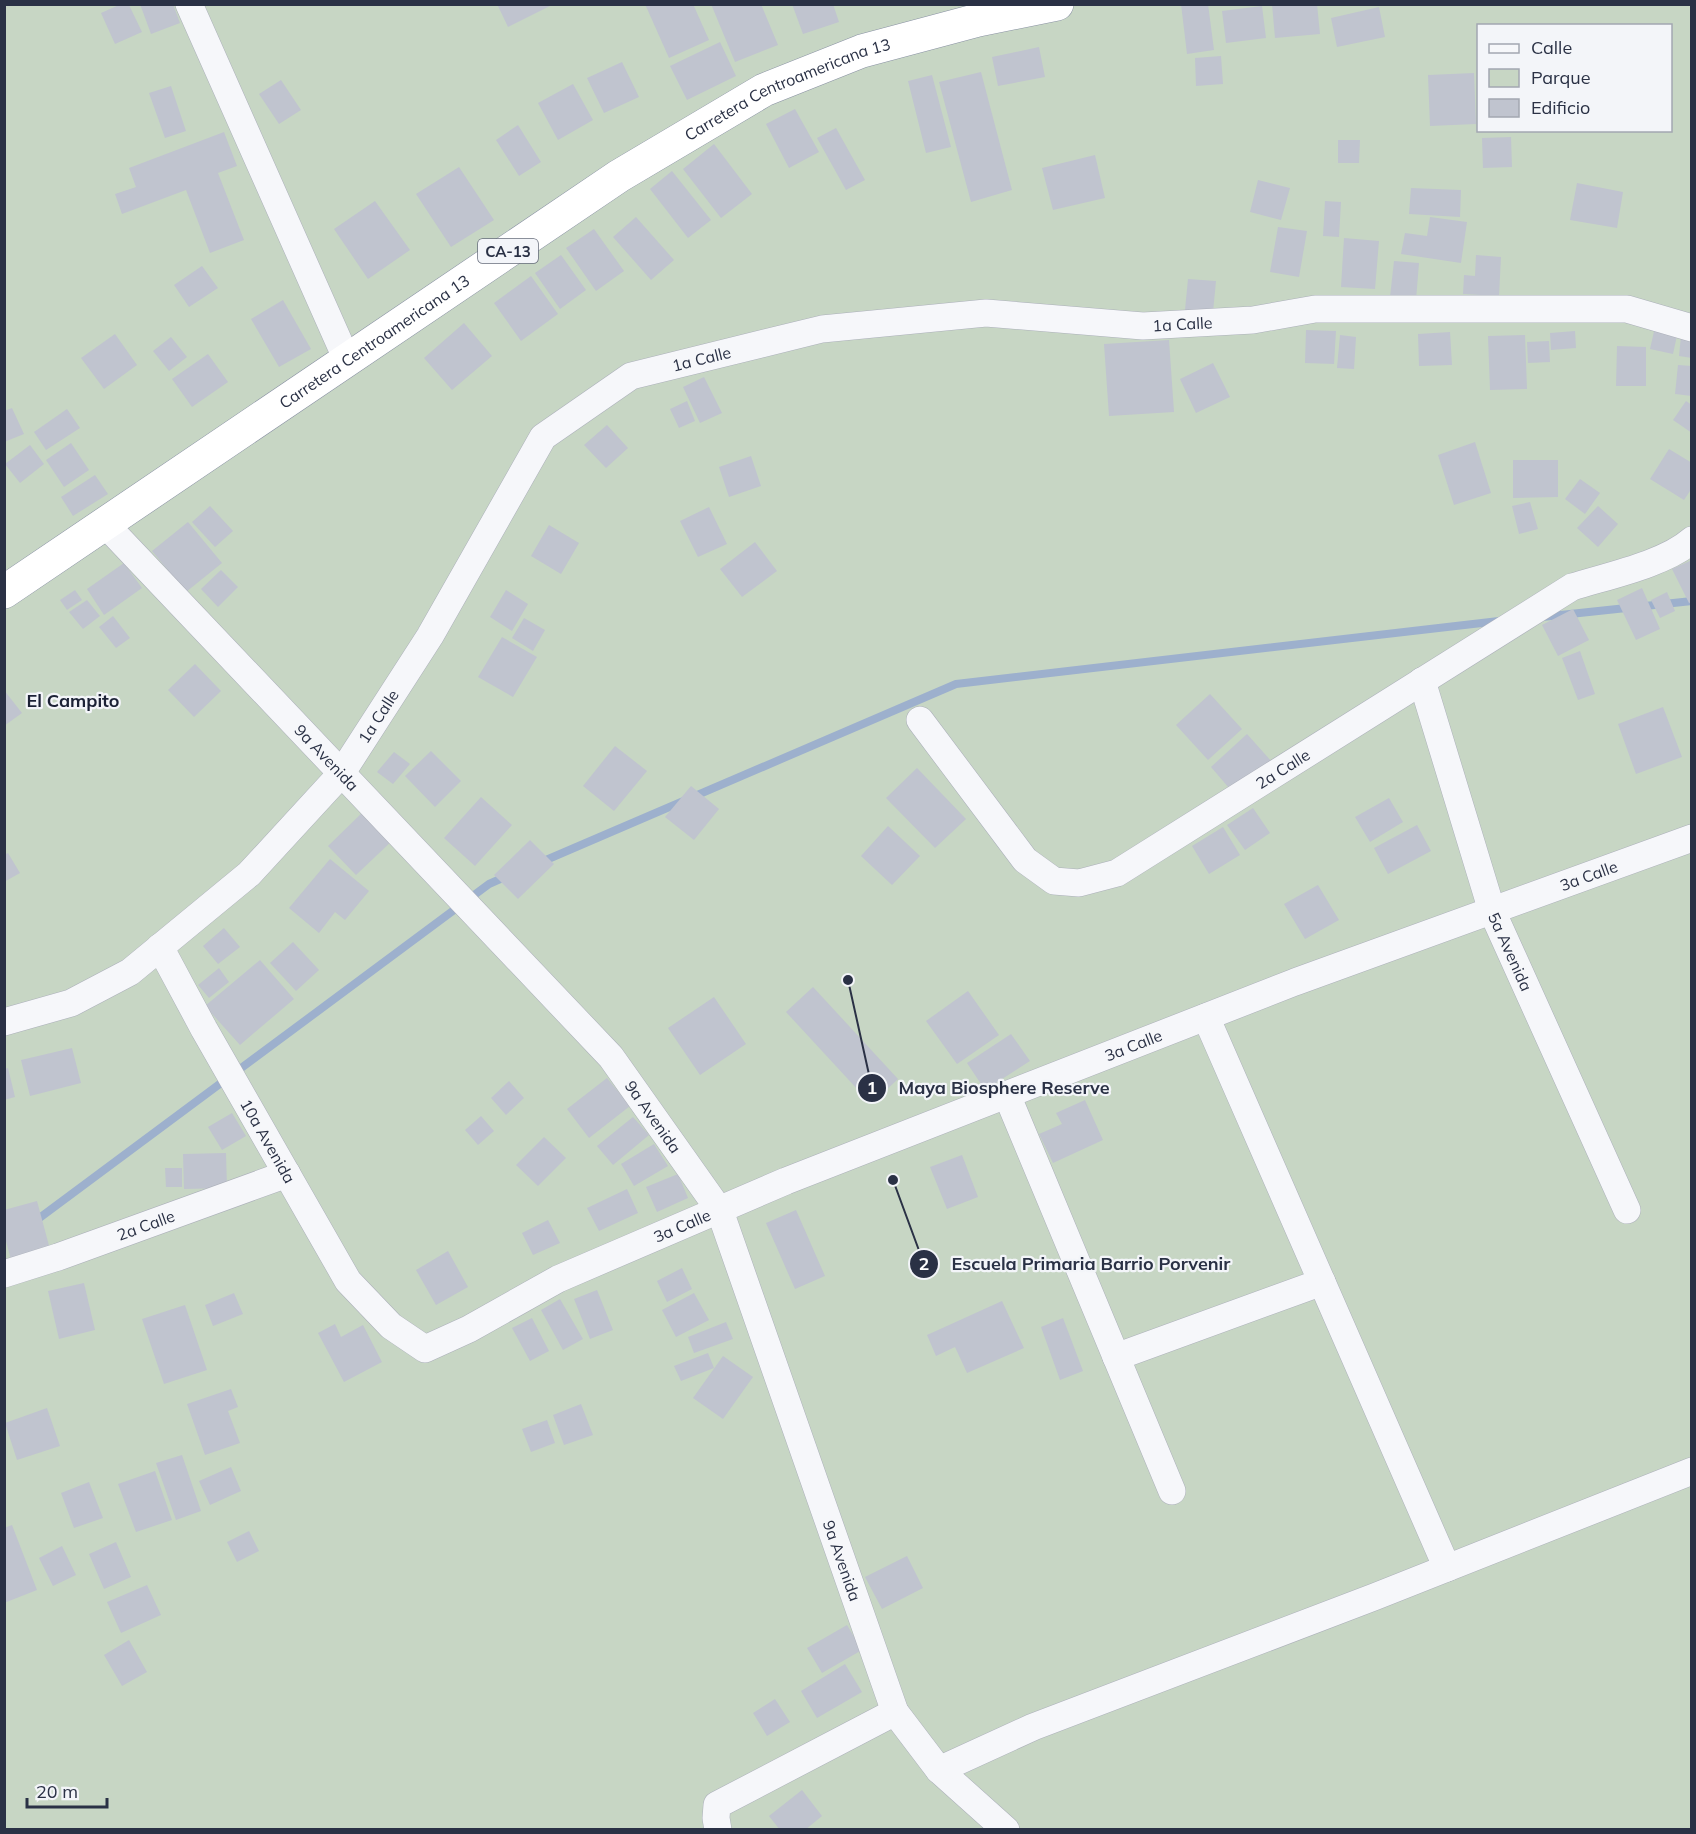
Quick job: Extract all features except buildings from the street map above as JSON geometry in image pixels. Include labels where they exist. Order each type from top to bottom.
[{"type":"highway","name":"Carretera Centroamericana 13","points":[[4,592],[619,176],[764,90],[862,51],[978,20],[1057,4]]},
{"type":"street","points":[[189,4],[347,360]]},
{"type":"street","name":"1a Calle","points":[[4,1022],[71,1003],[130,972],[249,874],[341,774],[430,636],[543,437],[631,376],[822,329],[986,313],[1143,326],[1253,320],[1315,309],[1627,309],[1692,327]]},
{"type":"street","name":"9a Avenida","points":[[105,524],[611,1057],[720,1211],[895,1712],[939,1770],[1006,1830]]},
{"type":"street","name":"2a Calle","points":[[920,720],[1025,860],[1054,881],[1078,883],[1117,873],[1572,587],[1641,566],[1681,549],[1692,540]]},
{"type":"street","name":"5a Avenida","points":[[1422,681],[1492,911],[1627,1210]]},
{"type":"street","name":"3a Calle","points":[[391,1326],[425,1348],[469,1329],[558,1280],[786,1182],[1295,982],[1692,838]]},
{"type":"street","name":"10a Avenida","points":[[160,947],[204,1029],[348,1281],[391,1326]]},
{"type":"street","points":[[1206,1017],[1447,1568]]},
{"type":"street","points":[[1006,1095],[1172,1491]]},
{"type":"street","name":"2a Calle","points":[[4,1274],[58,1257],[287,1174]]},
{"type":"street","points":[[1116,1357],[1322,1282]]},
{"type":"street","points":[[939,1770],[1033,1728],[1692,1471]]},
{"type":"street","points":[[718,1830],[717,1805],[895,1712]]},
{"type":"green space","points":[[5,5],[1691,5],[1691,1829],[5,1830]]},
{"type":"waterway","points":[[1542,617],[1692,601]]},
{"type":"waterway","points":[[539,863],[956,684],[1499,621]]},
{"type":"waterway","points":[[34,1222],[489,884],[507,876]]},
{"type":"place","name":"Maya Biosphere Reserve","points":[[848,980]]},
{"type":"place","name":"Escuela Primaria Barrio Porvenir","points":[[893,1180]]},
{"type":"district","name":"El Campito","points":[[73,700]]}]
